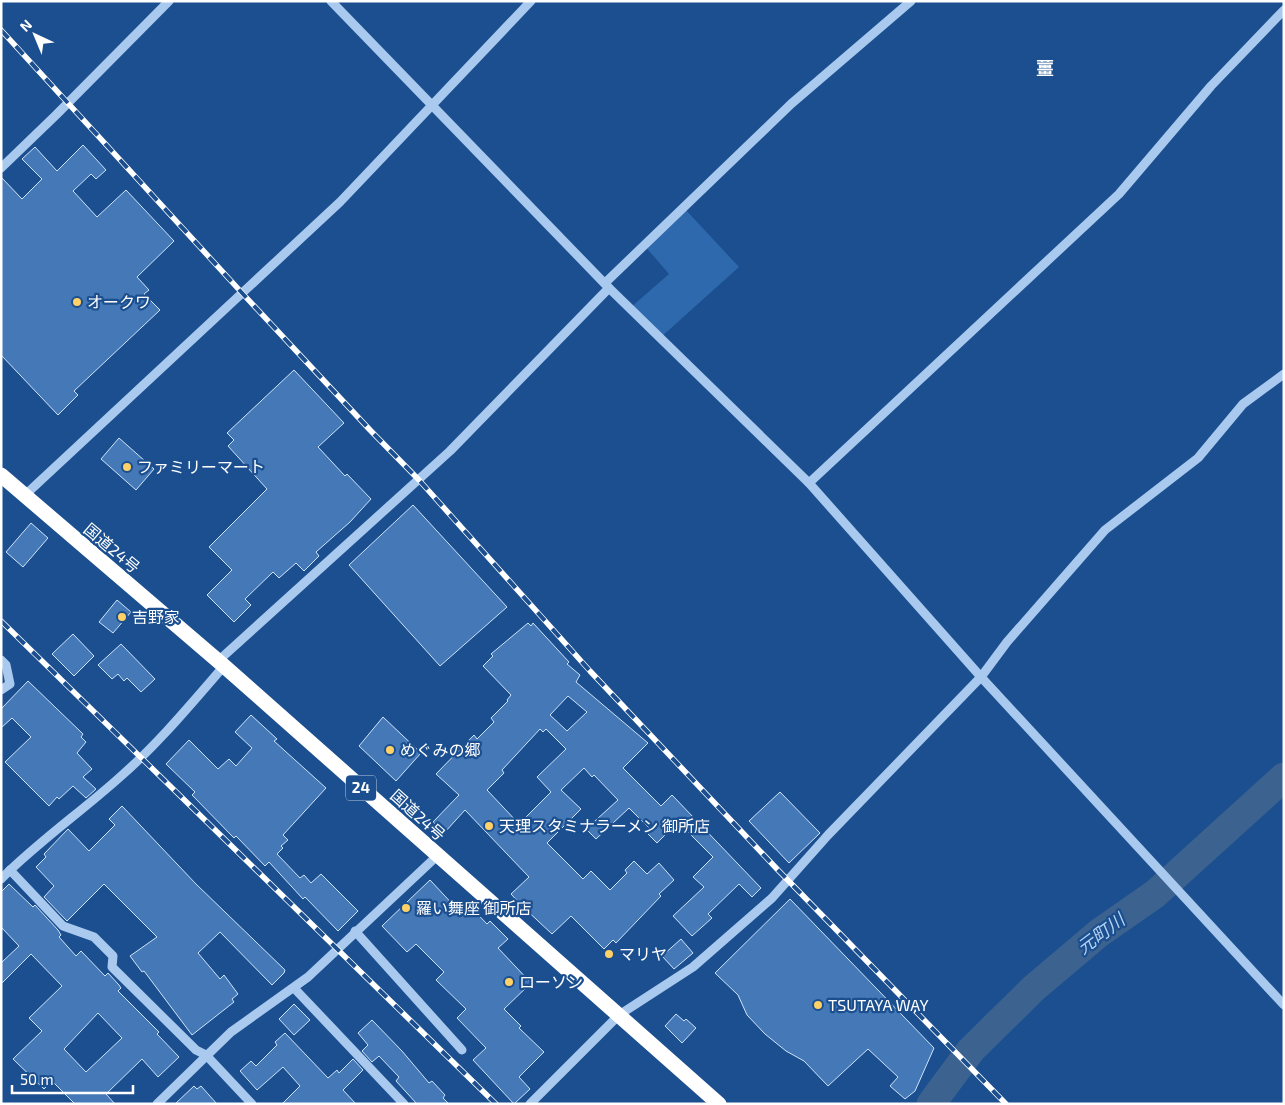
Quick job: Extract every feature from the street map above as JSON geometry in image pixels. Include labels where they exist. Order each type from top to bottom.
[{"type":"highway","name":"国道24号","points":[[1,475],[221,663],[719,1104]]},
{"type":"street","points":[[1,168],[169,1]]},
{"type":"street","points":[[331,1],[607,286],[809,483],[981,677],[1284,1005]]},
{"type":"street","points":[[24,496],[340,202],[531,1]]},
{"type":"street","points":[[1,878],[121,776],[188,708],[221,663],[444,457],[607,286],[791,104],[911,1]]},
{"type":"street","points":[[809,483],[1119,194],[1212,86],[1284,10]]},
{"type":"street","points":[[530,1104],[619,1015],[694,967],[772,898],[828,835],[981,677],[1007,642],[1105,530],[1198,458],[1244,404],[1284,374]]},
{"type":"street","points":[[1,660],[6,665],[10,684],[1,690]]},
{"type":"street","points":[[157,1104],[206,1055],[248,1018],[308,977],[437,856]]},
{"type":"street","points":[[10,870],[63,926],[94,937],[113,956],[112,966],[196,1050],[206,1055],[252,1104]]},
{"type":"street","points":[[355,931],[462,1050]]},
{"type":"street","points":[[294,988],[404,1104]]},
{"type":"shaded area","points":[[684,208],[739,267],[660,338],[630,308],[669,274],[644,245]]},
{"type":"building","name":"オークワ","points":[[83,145],[106,170],[96,179],[91,174],[73,191],[97,217],[126,190],[174,241],[137,277],[149,290],[144,294],[160,310],[74,391],[78,395],[58,415],[1,355],[1,177],[22,199],[42,179],[22,159],[35,147],[57,171]]},
{"type":"building","points":[[294,370],[344,423],[318,447],[345,476],[347,474],[371,499],[350,522],[316,552],[319,556],[304,571],[296,563],[279,578],[273,572],[245,599],[251,605],[234,622],[207,595],[232,570],[209,547],[267,489],[228,446],[234,440],[227,433]]},
{"type":"building","points":[[119,438],[154,469],[136,490],[101,459]]},
{"type":"building","points":[[413,505],[507,607],[440,666],[349,565]]},
{"type":"building","points":[[31,523],[48,538],[23,567],[6,552]]},
{"type":"building","points":[[117,600],[131,612],[113,633],[99,622]]},
{"type":"building","points":[[528,623],[531,626],[533,623],[569,662],[567,664],[580,675],[576,682],[648,743],[623,768],[661,806],[672,795],[761,888],[752,897],[739,884],[708,914],[712,918],[692,936],[673,916],[704,887],[693,877],[713,857],[678,822],[657,843],[646,832],[650,829],[629,808],[596,839],[586,829],[618,800],[594,775],[592,777],[584,768],[561,790],[581,809],[547,843],[583,879],[591,871],[610,890],[627,873],[625,870],[634,861],[647,874],[659,863],[674,880],[659,894],[661,896],[616,943],[613,940],[604,949],[571,916],[552,934],[511,894],[529,877],[465,810],[445,832],[433,822],[459,795],[436,774],[474,735],[477,739],[494,722],[491,718],[508,701],[511,695],[483,666],[493,656],[491,654]],"holes":[[[568,696],[587,712],[567,731],[550,715]],[[540,729],[543,732],[546,729],[566,749],[537,777],[551,792],[519,824],[487,790],[504,773],[502,770]]]},
{"type":"building","points":[[73,634],[94,656],[74,676],[52,654]]},
{"type":"building","points":[[121,644],[155,679],[141,692],[127,678],[124,681],[118,674],[112,679],[98,665]]},
{"type":"building","points":[[28,681],[83,734],[81,737],[86,742],[77,753],[92,769],[83,777],[96,789],[86,798],[73,786],[59,799],[57,797],[49,806],[5,762],[31,737],[12,718],[1,728],[1,709]]},
{"type":"building","points":[[251,715],[277,739],[274,741],[326,788],[283,835],[288,840],[281,846],[283,848],[277,854],[300,878],[304,875],[311,883],[321,874],[358,911],[338,931],[305,897],[303,899],[269,862],[265,866],[236,836],[234,838],[192,795],[195,792],[166,764],[189,740],[218,769],[229,759],[236,766],[252,748],[235,732]]},
{"type":"building","name":"めぐみの郷","points":[[383,717],[421,753],[396,781],[359,746]]},
{"type":"building","points":[[780,792],[820,833],[789,863],[749,821]]},
{"type":"building","points":[[122,806],[196,884],[285,970],[272,985],[220,932],[198,953],[220,979],[224,975],[238,994],[232,999],[234,1002],[192,1035],[144,971],[142,972],[130,956],[157,937],[104,884],[67,921],[44,897],[54,886],[36,867],[46,857],[44,854],[68,829],[89,851],[115,825],[109,819]]},
{"type":"building","points":[[430,880],[458,910],[466,902],[487,924],[490,921],[508,939],[498,948],[531,983],[504,1009],[521,1026],[519,1028],[544,1052],[519,1077],[530,1089],[514,1104],[473,1060],[486,1048],[457,1018],[466,1009],[436,980],[444,972],[416,944],[407,952],[382,926]]},
{"type":"building","points":[[9,884],[33,907],[35,905],[58,930],[61,935],[59,937],[76,956],[81,951],[105,976],[108,973],[121,988],[118,991],[159,1032],[157,1034],[179,1057],[158,1077],[142,1059],[106,1094],[115,1104],[75,1104],[52,1081],[44,1089],[13,1059],[42,1031],[29,1018],[62,986],[31,954],[1,984],[1,963],[19,946],[1,927],[1,892]],"holes":[[[98,1013],[122,1038],[86,1072],[64,1049]]]},
{"type":"building","name":"TSUTAYA WAY","points":[[790,899],[934,1048],[915,1091],[905,1099],[890,1086],[898,1077],[868,1049],[828,1086],[804,1061],[786,1051],[765,1034],[747,1015],[738,995],[715,973]]},
{"type":"building","points":[[681,939],[693,953],[674,969],[662,956]]},
{"type":"building","points":[[294,1004],[310,1020],[294,1035],[279,1019]]},
{"type":"building","points":[[676,1014],[684,1021],[686,1019],[696,1028],[682,1043],[665,1026]]},
{"type":"building","points":[[372,1020],[429,1083],[432,1081],[445,1095],[443,1098],[449,1104],[417,1104],[396,1081],[399,1077],[379,1056],[372,1062],[362,1051],[368,1045],[358,1033]]},
{"type":"building","points":[[285,1033],[328,1078],[337,1070],[339,1073],[353,1059],[363,1070],[343,1090],[356,1104],[282,1104],[300,1086],[283,1067],[257,1090],[240,1071],[251,1061],[256,1066],[277,1045],[275,1042]]},
{"type":"building","points":[[194,1086],[197,1089],[201,1086],[217,1104],[175,1104]]},
{"type":"waterway","name":"元町川","points":[[931,1104],[971,1050],[1034,988],[1099,933],[1155,894],[1284,777]]},
{"type":"railway","points":[[1,30],[243,294],[419,480],[590,671],[777,869],[1006,1104]]},
{"type":"railway","points":[[1,621],[496,1104]]},
{"type":"place","name":"オークワ","points":[[77,302]]},
{"type":"place","name":"ファミリーマート","points":[[127,467]]},
{"type":"place","name":"吉野家","points":[[122,617]]},
{"type":"place","name":"めぐみの郷","points":[[390,750]]},
{"type":"place","name":"天理スタミナラーメン 御所店","points":[[489,826]]},
{"type":"place","name":"羅い舞座 御所店","points":[[406,908]]},
{"type":"place","name":"マリヤ","points":[[609,954]]},
{"type":"place","name":"ローソン","points":[[509,982]]},
{"type":"place","name":"TSUTAYA WAY","points":[[818,1005]]},
{"type":"district","name":"薑","points":[[1045,69]]}]
